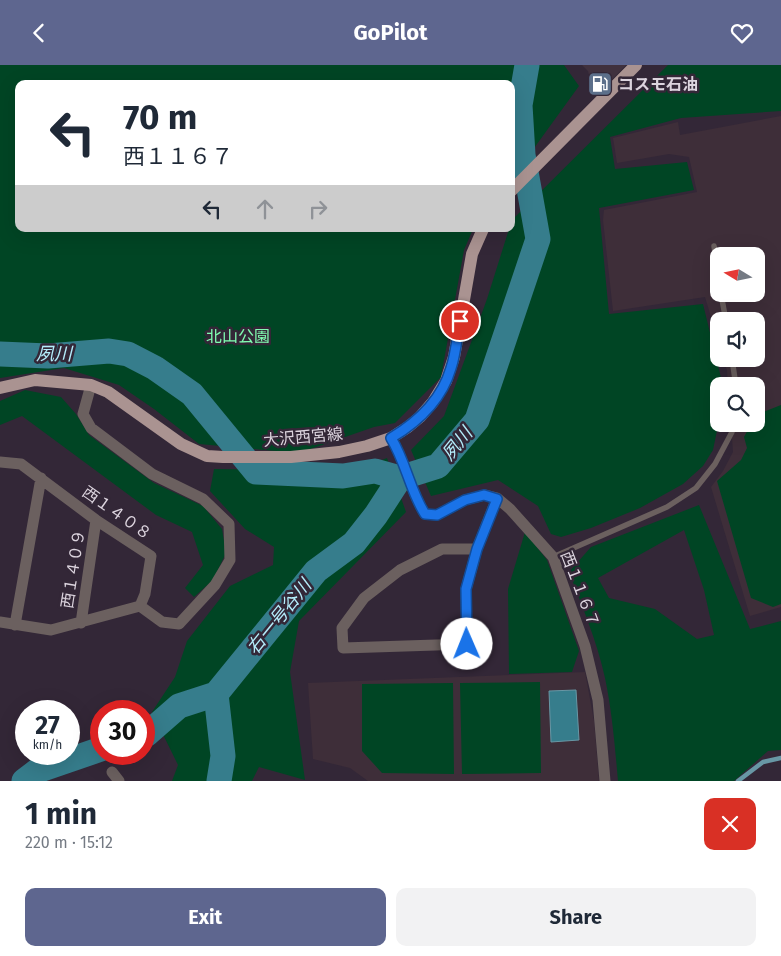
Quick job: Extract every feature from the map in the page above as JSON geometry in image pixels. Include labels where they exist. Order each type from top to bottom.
[{"type":"main road","points":[[515,187],[636,65]]},
{"type":"main road","name":"大沢西宮線","points":[[0,388],[35,380],[91,385],[108,392],[182,444],[207,456],[291,457],[367,446],[391,438],[408,427],[433,402],[446,381],[454,357],[472,254],[482,232]]},
{"type":"street","points":[[0,622],[51,630],[140,606],[162,622],[179,624],[215,585],[230,560],[229,524],[203,499],[152,474],[91,428],[83,414],[91,385]]},
{"type":"street","points":[[391,438],[400,451],[419,505],[425,514],[437,515],[465,500],[484,495],[497,499],[477,549],[466,589],[467,644],[343,648],[342,628],[364,598],[400,569],[442,549],[477,549]]},
{"type":"street","name":"西１４０８","points":[[0,463],[21,464],[96,519],[151,556],[145,594],[140,606]]},
{"type":"street","points":[[15,625],[41,478]]},
{"type":"street","name":"西１１６７","points":[[497,499],[510,509],[554,557],[585,646],[598,700],[605,781]]},
{"type":"street","name":"西１４０９","points":[[81,623],[96,519]]},
{"type":"lane","points":[[554,557],[667,507],[696,488],[716,464],[732,432]]},
{"type":"shaded area","name":"コスモ石油","points":[[582,65],[626,65],[595,97],[588,71]]},
{"type":"shaded area","points":[[781,116],[781,607],[750,616],[711,487],[723,471],[733,452],[732,432],[765,432],[765,377],[727,377],[726,367],[765,367],[765,312],[710,313],[705,297],[613,311],[603,220],[604,210],[697,192],[689,157],[669,154],[617,163],[613,138],[678,122],[680,135]]},
{"type":"shaded area","points":[[585,672],[594,721],[599,781],[368,781],[350,768],[313,759],[308,683]]},
{"type":"green space","name":"北山公園","points":[[0,65],[564,65],[579,86],[515,174],[515,80],[15,80],[15,232],[472,232],[464,250],[441,377],[395,423],[374,427],[299,453],[199,444],[119,385],[64,368],[0,378]]},
{"type":"green space","points":[[668,65],[781,65],[781,111],[681,118],[610,137],[615,169],[687,162],[694,190],[599,208],[609,314],[703,304],[710,333],[710,367],[718,367],[721,377],[710,377],[710,432],[717,432],[713,450],[703,466],[683,484],[640,508],[591,528],[561,537],[551,534],[538,506],[498,480],[431,496],[411,450],[444,416],[487,299],[508,232],[515,232],[515,217]]},
{"type":"green space","points":[[25,390],[61,397],[76,414],[89,435],[154,483],[203,506],[222,529],[226,553],[213,580],[194,597],[185,588],[203,565],[192,532],[156,515],[22,416],[0,425],[0,401]]},
{"type":"green space","points":[[781,405],[781,604],[773,607],[751,598],[717,481],[741,460],[747,448],[744,437],[747,432],[765,432],[765,411]]},
{"type":"green space","points":[[387,458],[406,512],[299,621],[290,672],[305,780],[259,767],[252,781],[172,781],[178,765],[155,718],[155,707],[175,677],[187,641],[230,586],[273,565],[274,547],[245,529],[210,491],[214,469],[353,471]]},
{"type":"green space","points":[[699,505],[750,629],[781,621],[781,750],[768,751],[734,781],[618,781],[611,716],[602,664],[594,637],[569,572],[591,547]],"holes":[[[684,530],[704,590],[714,635],[697,639],[655,609],[609,598],[598,578]]]},
{"type":"green space","points":[[525,532],[547,560],[579,651],[572,672],[509,674],[508,589]]},
{"type":"green space","points":[[540,682],[541,773],[462,774],[460,683]]},
{"type":"green space","points":[[453,683],[454,774],[382,773],[362,751],[362,684]]},
{"type":"water","points":[[576,690],[579,740],[551,742],[549,691]]},
{"type":"waterway","name":"夙川","points":[[0,354],[48,356],[109,351],[128,354],[155,368],[192,394],[256,472],[343,476],[375,471],[400,478],[438,466],[477,420],[538,239],[523,155],[520,105],[527,65]]},
{"type":"waterway","name":"右一号谷川","points":[[219,781],[223,756],[216,694],[316,571],[354,543],[376,515],[400,478]]},
{"type":"waterway","points":[[155,727],[179,706],[216,694]]},
{"type":"waterway","points":[[24,781],[37,771],[90,753]]},
{"type":"waterway","points":[[738,781],[763,762],[781,758]]},
{"type":"place","name":"コスモ石油","points":[[600,84]]},
{"type":"route","points":[[460,321],[451,369],[441,391],[420,417],[391,438],[400,451],[419,505],[425,514],[437,515],[465,500],[484,495],[497,499],[477,549],[466,589],[467,644]]}]
